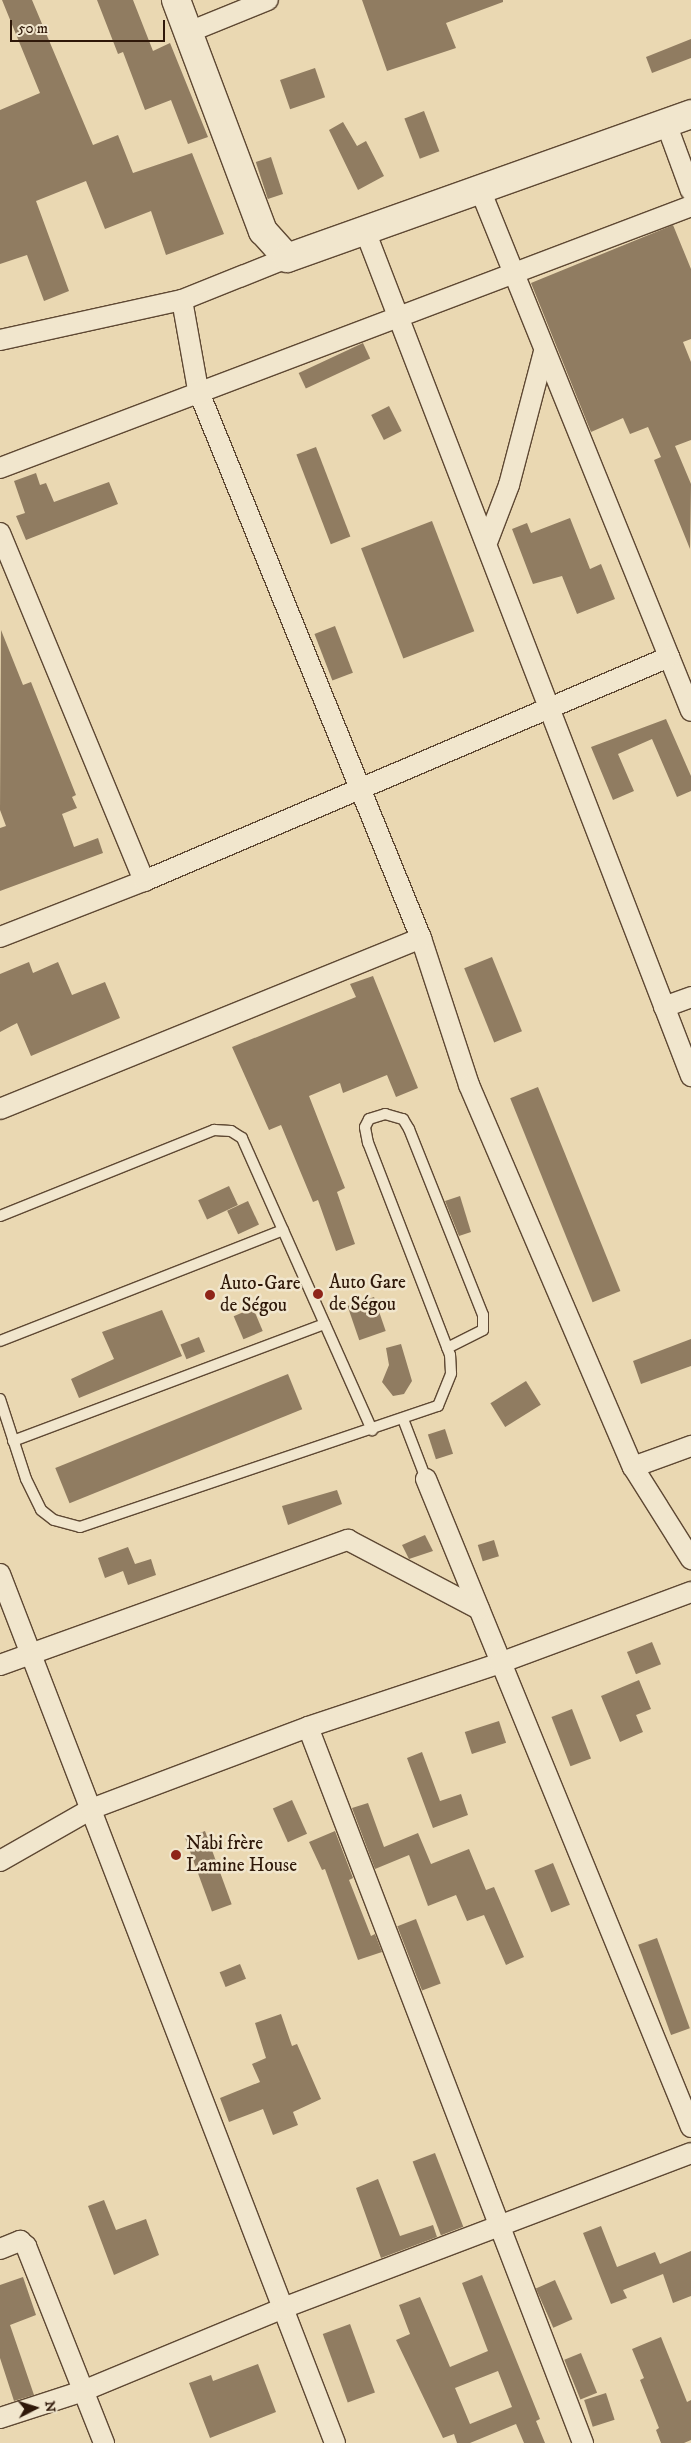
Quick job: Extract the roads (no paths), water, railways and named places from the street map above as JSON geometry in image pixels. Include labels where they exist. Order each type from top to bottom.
[{"type":"main road","points":[[176,0],[263,231],[288,258],[364,228],[678,118]]},
{"type":"street","points":[[188,32],[268,0]]},
{"type":"street","points":[[678,118],[691,192]]},
{"type":"street","points":[[479,187],[512,273],[691,711]]},
{"type":"street","points":[[0,468],[198,390],[691,206]]},
{"type":"street","points":[[364,228],[488,540],[691,1076]]},
{"type":"street","points":[[0,340],[182,300],[288,258]]},
{"type":"street","points":[[182,300],[198,390],[421,938],[469,1085],[632,1467],[691,1559]]},
{"type":"street","points":[[488,540],[509,485],[544,352]]},
{"type":"street","points":[[0,533],[144,880]]},
{"type":"street","points":[[0,938],[144,880],[669,657]]},
{"type":"street","points":[[0,1109],[421,938]]},
{"type":"street","points":[[664,1007],[691,997]]},
{"type":"street","points":[[632,1467],[691,1446]]},
{"type":"street","points":[[426,1479],[691,2127]]},
{"type":"street","points":[[0,1665],[348,1540],[479,1609]]},
{"type":"street","points":[[0,1574],[335,2443]]},
{"type":"street","points":[[0,1861],[91,1809],[308,1727],[500,1663],[691,1592]]},
{"type":"street","points":[[308,1727],[583,2443]]},
{"type":"street","points":[[1,2413],[83,2391],[283,2308],[691,2153]]},
{"type":"street","points":[[0,2249],[20,2241],[26,2246],[104,2443]]},
{"type":"lane","points":[[0,1398],[26,1480],[41,1510],[54,1520],[80,1527],[372,1430],[438,1406],[451,1373],[447,1348],[368,1144],[365,1126],[369,1119],[385,1114],[403,1118],[409,1130],[483,1315],[482,1330],[447,1348]]},
{"type":"lane","points":[[0,1216],[214,1130],[231,1131],[242,1138],[372,1430]]},
{"type":"lane","points":[[0,1341],[283,1230]]},
{"type":"lane","points":[[14,1440],[325,1324]]},
{"type":"lane","points":[[403,1419],[426,1479]]},
{"type":"place","name":"Auto Gare de Ségou","points":[[318,1294]]},
{"type":"place","name":"Auto-Gare de Ségou","points":[[210,1295]]},
{"type":"place","name":"Nabi frère Lamine House","points":[[176,1855]]}]
